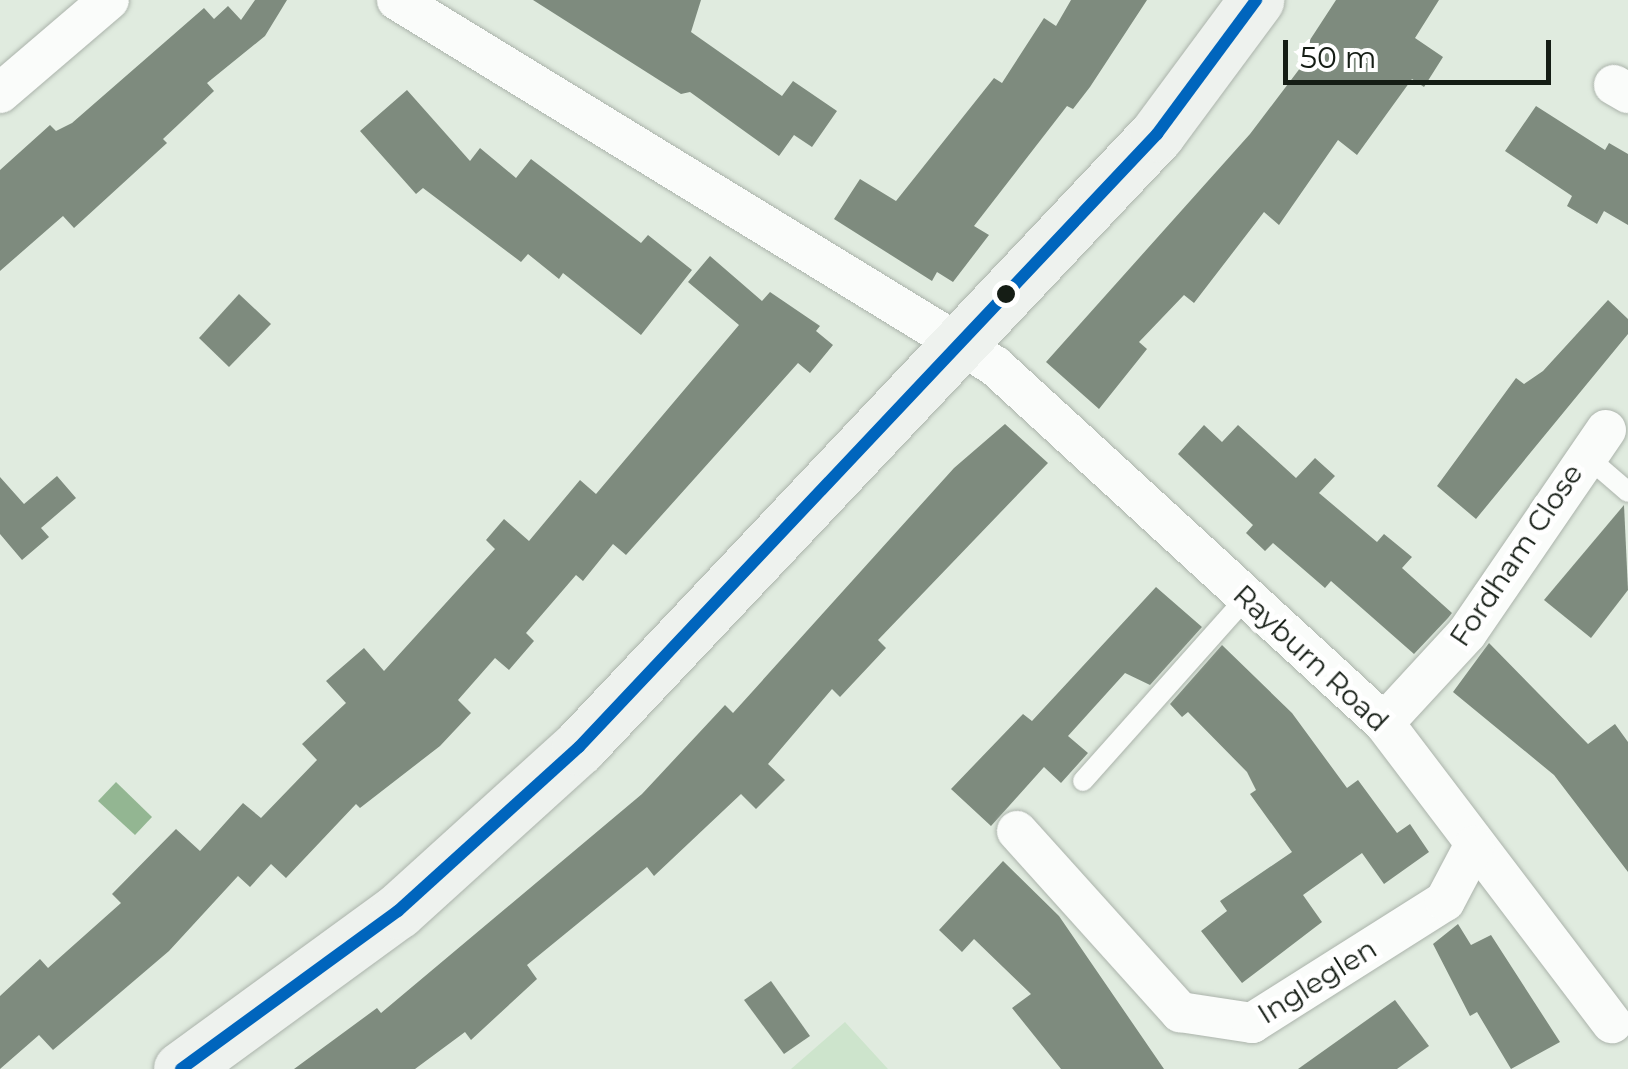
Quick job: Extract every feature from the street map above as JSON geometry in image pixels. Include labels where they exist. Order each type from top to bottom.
[{"type":"street","points":[[0,93],[109,0]]},
{"type":"street","name":"Rayburn Road","points":[[397,0],[955,348],[994,366],[1384,722],[1474,846],[1612,1023]]},
{"type":"street","points":[[181,1069],[328,966],[490,830],[654,672],[1157,134],[1256,0]]},
{"type":"street","name":"Fordham Close","points":[[1384,722],[1467,634],[1595,442]]},
{"type":"street","name":"Ingleglen","points":[[1017,831],[1180,1012],[1252,1023],[1444,901],[1474,846]]},
{"type":"lane","points":[[1595,442],[1628,492]]},
{"type":"lane","points":[[1083,781],[1247,597]]},
{"type":"shaded area","points":[[116,782],[152,817],[135,835],[98,801]]},
{"type":"shaded area","points":[[845,1022],[888,1069],[791,1069]]},
{"type":"building","points":[[255,0],[287,0],[265,36],[207,83],[214,91],[163,139],[167,143],[74,228],[63,216],[0,271],[0,170],[50,125],[56,131],[72,123],[204,8],[214,19],[228,6],[241,20]]},
{"type":"building","points":[[533,0],[701,0],[691,32],[782,96],[793,81],[837,111],[812,147],[794,135],[779,156],[690,92],[681,94]]},
{"type":"building","points":[[1071,0],[1147,0],[1090,87],[1073,109],[1067,106],[974,226],[989,235],[953,282],[937,272],[932,281],[834,219],[860,179],[896,201],[994,78],[1002,83],[1044,18],[1056,26]]},
{"type":"building","points":[[1336,0],[1439,0],[1415,38],[1443,57],[1424,87],[1412,79],[1357,155],[1338,140],[1279,225],[1264,212],[1194,303],[1184,295],[1139,342],[1147,349],[1099,409],[1046,362],[1250,134],[1313,51],[1306,46]]},
{"type":"building","points":[[407,90],[470,161],[480,148],[516,178],[531,159],[641,243],[648,235],[692,270],[641,335],[563,273],[559,279],[528,254],[521,262],[423,188],[416,194],[360,131]]},
{"type":"building","points":[[1536,106],[1605,150],[1609,143],[1628,154],[1628,225],[1604,211],[1597,224],[1567,206],[1572,196],[1505,151]]},
{"type":"building","points":[[710,256],[762,301],[770,292],[820,326],[816,331],[833,345],[810,373],[798,363],[626,555],[613,544],[583,581],[576,575],[526,633],[534,641],[509,670],[495,658],[458,700],[471,713],[440,746],[360,808],[356,804],[286,878],[271,864],[250,887],[238,876],[169,951],[53,1050],[39,1035],[0,1069],[0,996],[40,959],[48,968],[121,903],[112,894],[176,829],[200,851],[243,803],[261,818],[317,760],[302,744],[346,703],[326,681],[364,648],[384,671],[495,549],[486,540],[504,519],[529,541],[580,480],[596,494],[739,325],[688,282]]},
{"type":"building","points":[[239,294],[271,324],[229,367],[199,338]]},
{"type":"building","points":[[1608,300],[1628,319],[1628,334],[1476,519],[1437,486],[1516,378],[1524,384],[1543,371]]},
{"type":"building","points":[[1005,424],[1048,463],[878,640],[886,648],[840,697],[832,689],[768,764],[785,780],[756,809],[741,794],[654,876],[647,867],[527,965],[537,979],[471,1040],[465,1032],[415,1069],[294,1069],[377,1008],[381,1013],[642,794],[725,705],[733,713],[954,468]]},
{"type":"building","points":[[1204,425],[1222,442],[1238,425],[1296,478],[1315,458],[1335,476],[1319,493],[1377,542],[1384,534],[1412,557],[1402,568],[1452,613],[1414,654],[1331,581],[1325,588],[1273,543],[1265,551],[1246,533],[1253,525],[1178,454]]},
{"type":"building","points":[[57,476],[76,498],[41,528],[49,537],[22,560],[0,534],[0,477],[24,504]]},
{"type":"building","points":[[1624,505],[1628,590],[1591,638],[1544,600]]},
{"type":"building","points":[[1156,587],[1202,627],[1150,685],[1125,673],[1068,736],[1088,753],[1061,783],[1044,767],[991,826],[951,789],[1023,714],[1032,721]]},
{"type":"building","points":[[1489,643],[1588,744],[1615,724],[1628,742],[1628,872],[1554,775],[1453,692]]},
{"type":"building","points":[[1222,645],[1292,713],[1347,788],[1358,780],[1397,833],[1410,824],[1429,852],[1384,884],[1362,853],[1303,895],[1322,922],[1242,983],[1201,931],[1227,911],[1220,901],[1292,852],[1250,794],[1256,790],[1247,772],[1188,712],[1182,717],[1170,704]]},
{"type":"building","points":[[1003,861],[1059,916],[1164,1069],[1061,1069],[1012,1008],[1031,994],[974,939],[962,952],[939,930]]},
{"type":"building","points":[[1458,924],[1471,945],[1491,935],[1560,1042],[1511,1069],[1477,1012],[1470,1016],[1433,944]]},
{"type":"building","points":[[771,981],[810,1036],[784,1054],[744,1000]]},
{"type":"building","points":[[1395,1000],[1429,1046],[1397,1069],[1298,1069]]},
{"type":"transit line","points":[[181,1069],[398,911],[579,747],[1157,134],[1256,0]]}]
